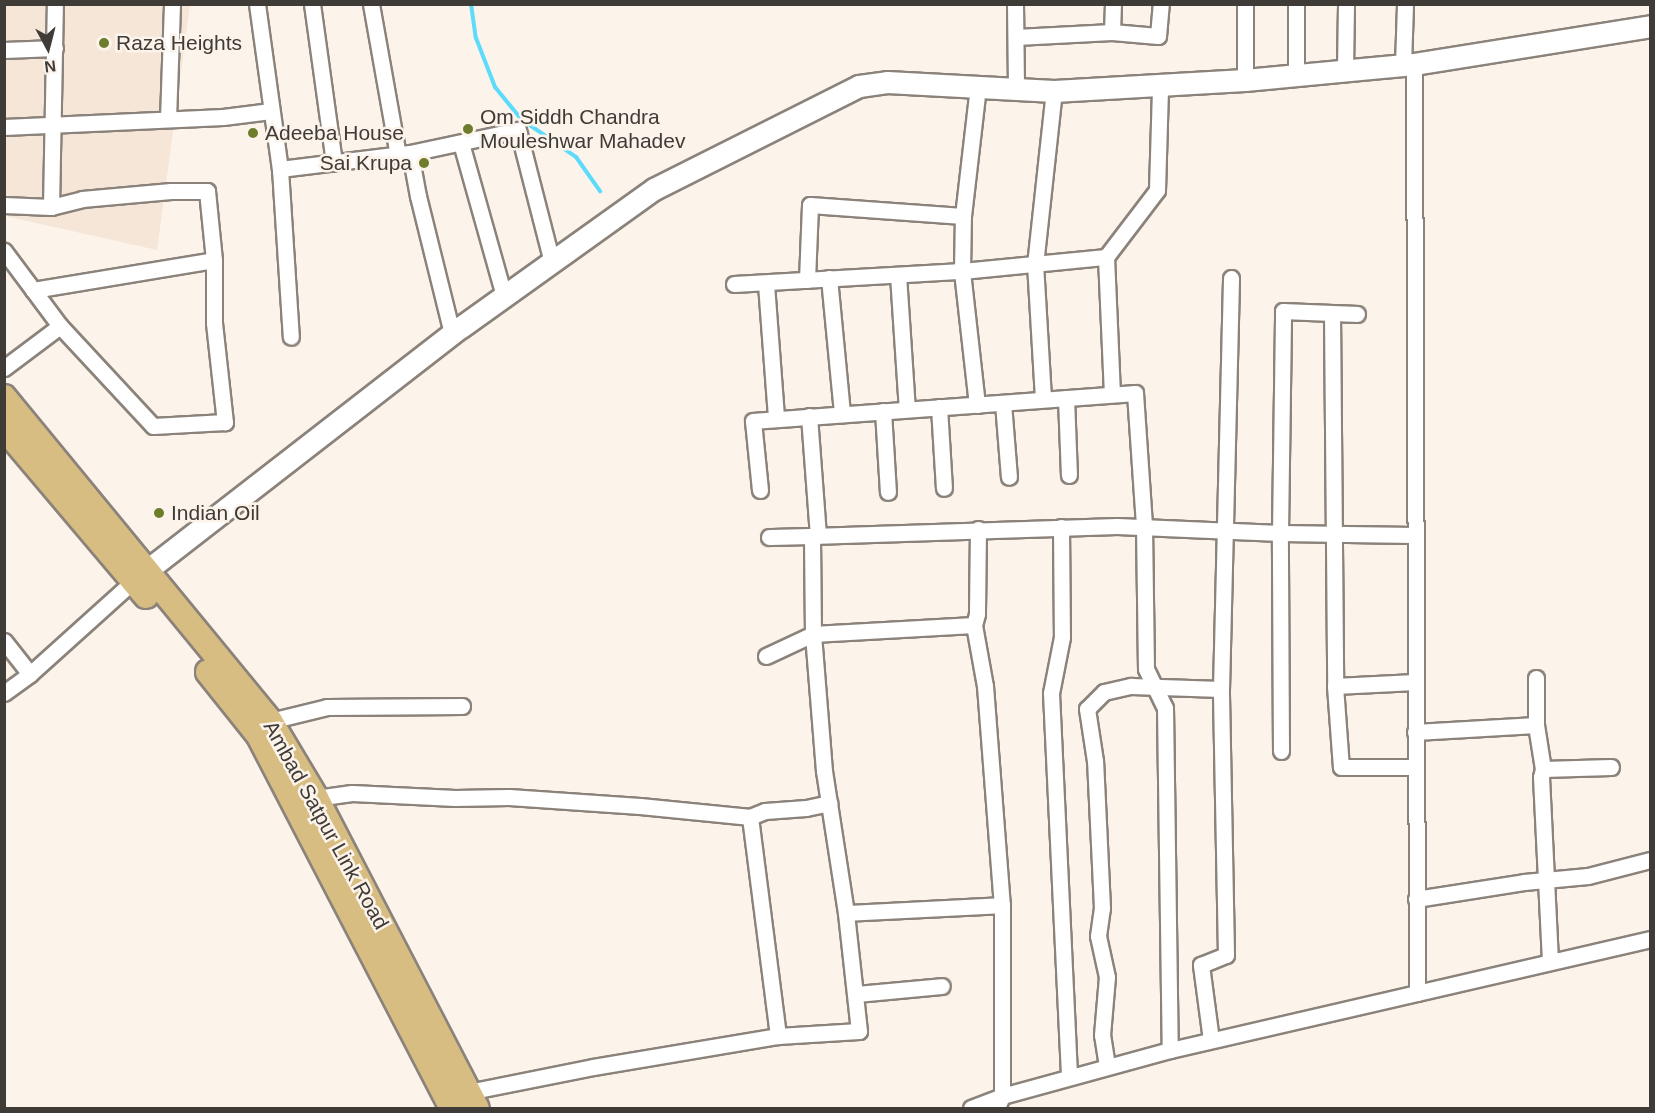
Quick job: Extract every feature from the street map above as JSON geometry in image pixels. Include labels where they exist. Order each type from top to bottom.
[{"type":"main road","points":[[140,576],[452,333],[654,189],[859,86],[887,82],[1053,91],[1245,81],[1345,69],[1408,65],[1650,26]]},
{"type":"main road","name":"Ambad Satpur Link Road","points":[[4,397],[259,736],[465,1103]]},
{"type":"main road","name":"Ambad Satpur Link Road","points":[[4,428],[270,721],[315,798],[465,1103]]},
{"type":"street","points":[[51,207],[55,4]]},
{"type":"street","points":[[168,119],[172,4]]},
{"type":"street","points":[[257,4],[280,169],[291,337]]},
{"type":"street","points":[[312,4],[334,162]]},
{"type":"street","points":[[371,4],[404,154],[418,196],[452,333]]},
{"type":"street","points":[[1015,4],[1016,89]]},
{"type":"street","points":[[1112,32],[1113,4]]},
{"type":"street","points":[[1016,38],[1112,32],[1158,36],[1161,4]]},
{"type":"street","points":[[1245,4],[1245,81]]},
{"type":"street","points":[[1296,4],[1296,75]]},
{"type":"street","points":[[1345,69],[1346,4]]},
{"type":"street","points":[[1405,4],[1408,65],[1414,535],[1417,993]]},
{"type":"street","points":[[4,50],[55,48]]},
{"type":"street","points":[[1112,393],[1106,257],[1157,190],[1160,86]]},
{"type":"street","points":[[977,405],[962,272],[963,216],[978,87]]},
{"type":"street","points":[[1043,398],[1035,266],[1053,91]]},
{"type":"street","points":[[4,127],[223,117],[271,111]]},
{"type":"street","points":[[280,169],[404,154],[518,130],[552,262]]},
{"type":"street","points":[[461,143],[504,296]]},
{"type":"street","points":[[4,205],[51,207],[81,199],[171,191],[207,191],[214,260],[214,323],[225,422],[153,426],[60,326],[4,251]]},
{"type":"street","points":[[807,280],[810,205],[963,216]]},
{"type":"street","points":[[734,284],[962,272],[1106,257]]},
{"type":"street","points":[[33,290],[214,260]]},
{"type":"street","points":[[898,275],[907,409]]},
{"type":"street","points":[[830,278],[842,414]]},
{"type":"street","points":[[1211,1040],[1201,965],[1226,955],[1221,689],[1231,278]]},
{"type":"street","points":[[766,284],[776,418]]},
{"type":"street","points":[[1281,751],[1280,533],[1283,311],[1357,314]]},
{"type":"street","points":[[1332,314],[1335,686],[1341,767],[1415,767]]},
{"type":"street","points":[[4,368],[60,326]]},
{"type":"street","points":[[760,490],[753,421],[1135,393],[1144,526],[1146,669],[1165,708],[1170,1050]]},
{"type":"street","points":[[1066,398],[1069,475]]},
{"type":"street","points":[[1003,403],[1009,477]]},
{"type":"street","points":[[939,407],[944,488]]},
{"type":"street","points":[[883,411],[888,492]]},
{"type":"street","points":[[465,1103],[593,1067],[778,1036],[859,1031],[846,913],[824,771],[813,634],[815,536],[810,416]]},
{"type":"street","points":[[769,537],[978,529],[1144,526],[1226,532],[1414,535]]},
{"type":"street","points":[[1061,527],[1062,637],[1051,693],[1051,714],[1069,1077]]},
{"type":"street","points":[[978,529],[977,614],[974,625],[986,686],[1002,904],[999,1102]]},
{"type":"street","points":[[4,693],[30,674],[140,576]]},
{"type":"street","points":[[766,656],[813,634],[974,625]]},
{"type":"street","points":[[4,641],[30,674]]},
{"type":"street","points":[[1536,678],[1536,725],[1543,769],[1541,777],[1550,962]]},
{"type":"street","points":[[1335,686],[1415,682]]},
{"type":"street","points":[[1107,1066],[1102,1035],[1107,977],[1098,936],[1102,908],[1095,760],[1087,709],[1104,692],[1131,686],[1221,689]]},
{"type":"street","points":[[270,721],[327,706],[462,706]]},
{"type":"street","points":[[1415,732],[1536,725]]},
{"type":"street","points":[[1543,769],[1611,767]]},
{"type":"street","points":[[315,798],[352,793],[455,798],[509,797],[640,806],[750,817],[765,811],[806,808],[829,803]]},
{"type":"street","points":[[750,817],[778,1036]]},
{"type":"street","points":[[1416,899],[1588,876],[1650,860]]},
{"type":"street","points":[[846,913],[1002,904]]},
{"type":"street","points":[[971,1108],[999,1102],[1069,1077],[1170,1050],[1650,939]]},
{"type":"street","points":[[856,994],[942,986]]},
{"type":"shaded area","points":[[5,5],[190,5],[157,250],[5,216]]},
{"type":"waterway","points":[[471,4],[476,38],[495,87],[521,119],[576,157],[600,191]]},
{"type":"place","name":"Raza Heights","points":[[104,43]]},
{"type":"place","name":"Om Siddh Chandra Mouleshwar Mahadev","points":[[468,129]]},
{"type":"place","name":"Adeeba House","points":[[253,133]]},
{"type":"place","name":"Sai Krupa","points":[[424,163]]},
{"type":"place","name":"Indian Oil","points":[[159,513]]}]
